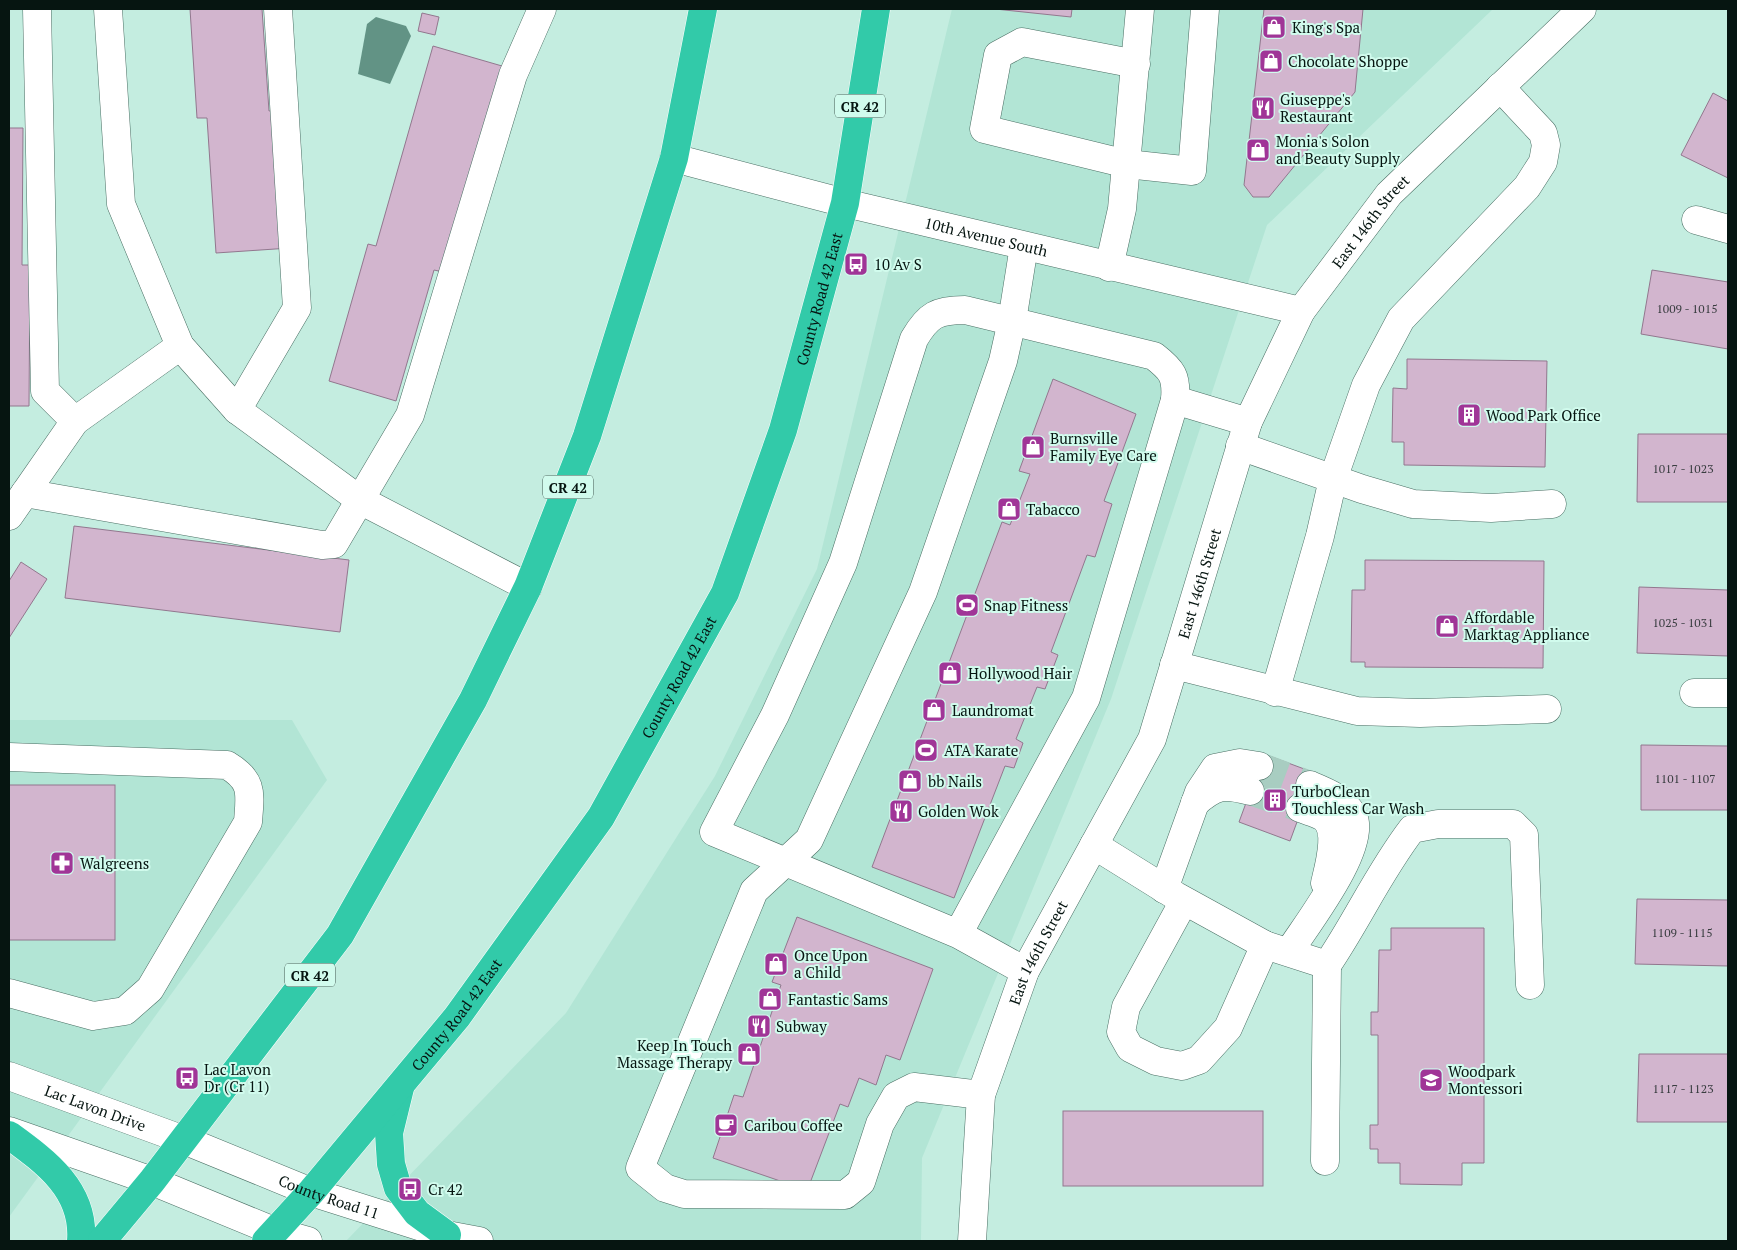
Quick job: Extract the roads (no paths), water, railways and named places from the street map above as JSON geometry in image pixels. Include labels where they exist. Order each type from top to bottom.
[{"type":"highway","name":"CR 42","points":[[102,1241],[184,1140],[340,935],[473,700],[528,588],[587,436],[674,158],[703,9]]},
{"type":"highway","name":"County Road 42 East","points":[[271,1237],[457,1017],[601,817],[725,593],[783,430],[845,203],[876,9]]},
{"type":"highway","points":[[402,1080],[389,1133],[391,1164],[398,1188],[416,1213],[447,1235]]},
{"type":"highway","points":[[9,1133],[41,1158],[66,1184],[78,1207],[81,1241]]},
{"type":"street","points":[[37,9],[45,391],[74,421]]},
{"type":"street","points":[[108,9],[121,204],[180,346],[237,410],[360,500],[528,588]]},
{"type":"street","points":[[237,410],[297,308],[278,9]]},
{"type":"street","points":[[25,493],[322,545],[334,544],[410,415],[513,75],[542,9]]},
{"type":"street","points":[[1109,267],[1122,209],[1140,9]]},
{"type":"street","points":[[1136,64],[1022,42],[998,54],[984,128],[1127,164],[1192,172],[1205,9]]},
{"type":"street","name":"East 146th Street","points":[[972,1241],[981,1095],[1025,971],[1152,739],[1244,434],[1301,311],[1389,194],[1576,11]]},
{"type":"street","points":[[1275,692],[1320,536],[1333,479],[1366,385],[1401,319],[1527,187],[1543,162],[1546,145],[1543,133],[1500,87]]},
{"type":"street","name":"10th Avenue South","points":[[674,158],[845,203],[1301,311]]},
{"type":"street","points":[[1696,220],[1728,229]]},
{"type":"street","points":[[981,1095],[914,1088],[896,1096],[880,1124],[861,1182],[845,1194],[711,1196],[684,1194],[665,1188],[640,1168],[754,891],[809,840],[923,592],[1003,361],[1012,321],[1024,246]]},
{"type":"street","points":[[958,934],[1086,698],[1175,400],[1176,384],[1170,369],[1154,356],[965,310],[946,310],[925,320],[914,339],[843,563],[774,715],[714,832],[958,934],[1025,971]]},
{"type":"street","points":[[9,516],[74,421],[180,346]]},
{"type":"street","points":[[1175,400],[1333,479],[1413,504],[1491,508],[1552,504]]},
{"type":"street","points":[[1174,665],[1275,692],[1357,711],[1420,713],[1547,709]]},
{"type":"street","points":[[1694,693],[1728,693]]},
{"type":"street","points":[[9,757],[227,765],[243,774],[250,794],[248,822],[150,988],[125,1010],[92,1016],[9,993]]},
{"type":"street","points":[[1254,779],[1240,764],[1215,768],[1199,792],[1195,803],[1174,895],[1126,1007],[1121,1032],[1130,1048],[1156,1061],[1182,1066],[1199,1060],[1228,1028],[1277,948],[1320,904],[1346,864],[1354,844],[1355,818],[1340,799],[1305,796]]},
{"type":"street","points":[[1325,1161],[1327,965],[1350,932],[1394,853],[1412,829],[1438,824],[1513,824],[1524,835],[1530,985]]},
{"type":"street","points":[[1094,845],[1174,895],[1277,948],[1327,965]]},
{"type":"street","name":"Lac Lavon Drive","points":[[9,1076],[184,1140]]},
{"type":"street","points":[[9,1133],[152,1181],[271,1237],[308,1241]]},
{"type":"street","name":"County Road 11","points":[[184,1140],[311,1192],[447,1235],[479,1241]]},
{"type":"tunnel","points":[[1259,766],[1310,785]]},
{"type":"tunnel","points":[[1250,791],[1300,808]]},
{"type":"place","name":"King's Spa","points":[[1274,27]]},
{"type":"place","name":"Chocolate Shoppe","points":[[1271,61]]},
{"type":"place","name":"Giuseppe's Restaurant","points":[[1263,108]]},
{"type":"place","name":"Monia's Solon and Beauty Supply","points":[[1258,150]]},
{"type":"place","name":"10 Av S","points":[[856,264]]},
{"type":"place","name":"Wood Park Office","points":[[1469,415]]},
{"type":"place","name":"Burnsville Family Eye Care","points":[[1033,447]]},
{"type":"place","name":"Tabacco","points":[[1009,509]]},
{"type":"place","name":"Snap Fitness","points":[[967,605]]},
{"type":"place","name":"Affordable Marktag Appliance","points":[[1447,626]]},
{"type":"place","name":"Hollywood Hair","points":[[950,673]]},
{"type":"place","name":"Laundromat","points":[[934,710]]},
{"type":"place","name":"ATA Karate","points":[[926,750]]},
{"type":"place","name":"bb Nails","points":[[910,781]]},
{"type":"place","name":"TurboClean Touchless Car Wash","points":[[1275,800]]},
{"type":"place","name":"Golden Wok","points":[[901,811]]},
{"type":"place","name":"Walgreens","points":[[62,863]]},
{"type":"place","name":"Once Upon a Child","points":[[776,964]]},
{"type":"place","name":"Fantastic Sams","points":[[770,999]]},
{"type":"place","name":"Subway","points":[[759,1026]]},
{"type":"place","name":"Keep In Touch Massage Therapy","points":[[749,1054]]},
{"type":"place","name":"Lac Lavon Dr (Cr 11)","points":[[187,1078]]},
{"type":"place","name":"Woodpark Montessori","points":[[1431,1080]]},
{"type":"place","name":"Caribou Coffee","points":[[726,1125]]},
{"type":"place","name":"Cr 42","points":[[410,1189]]}]
